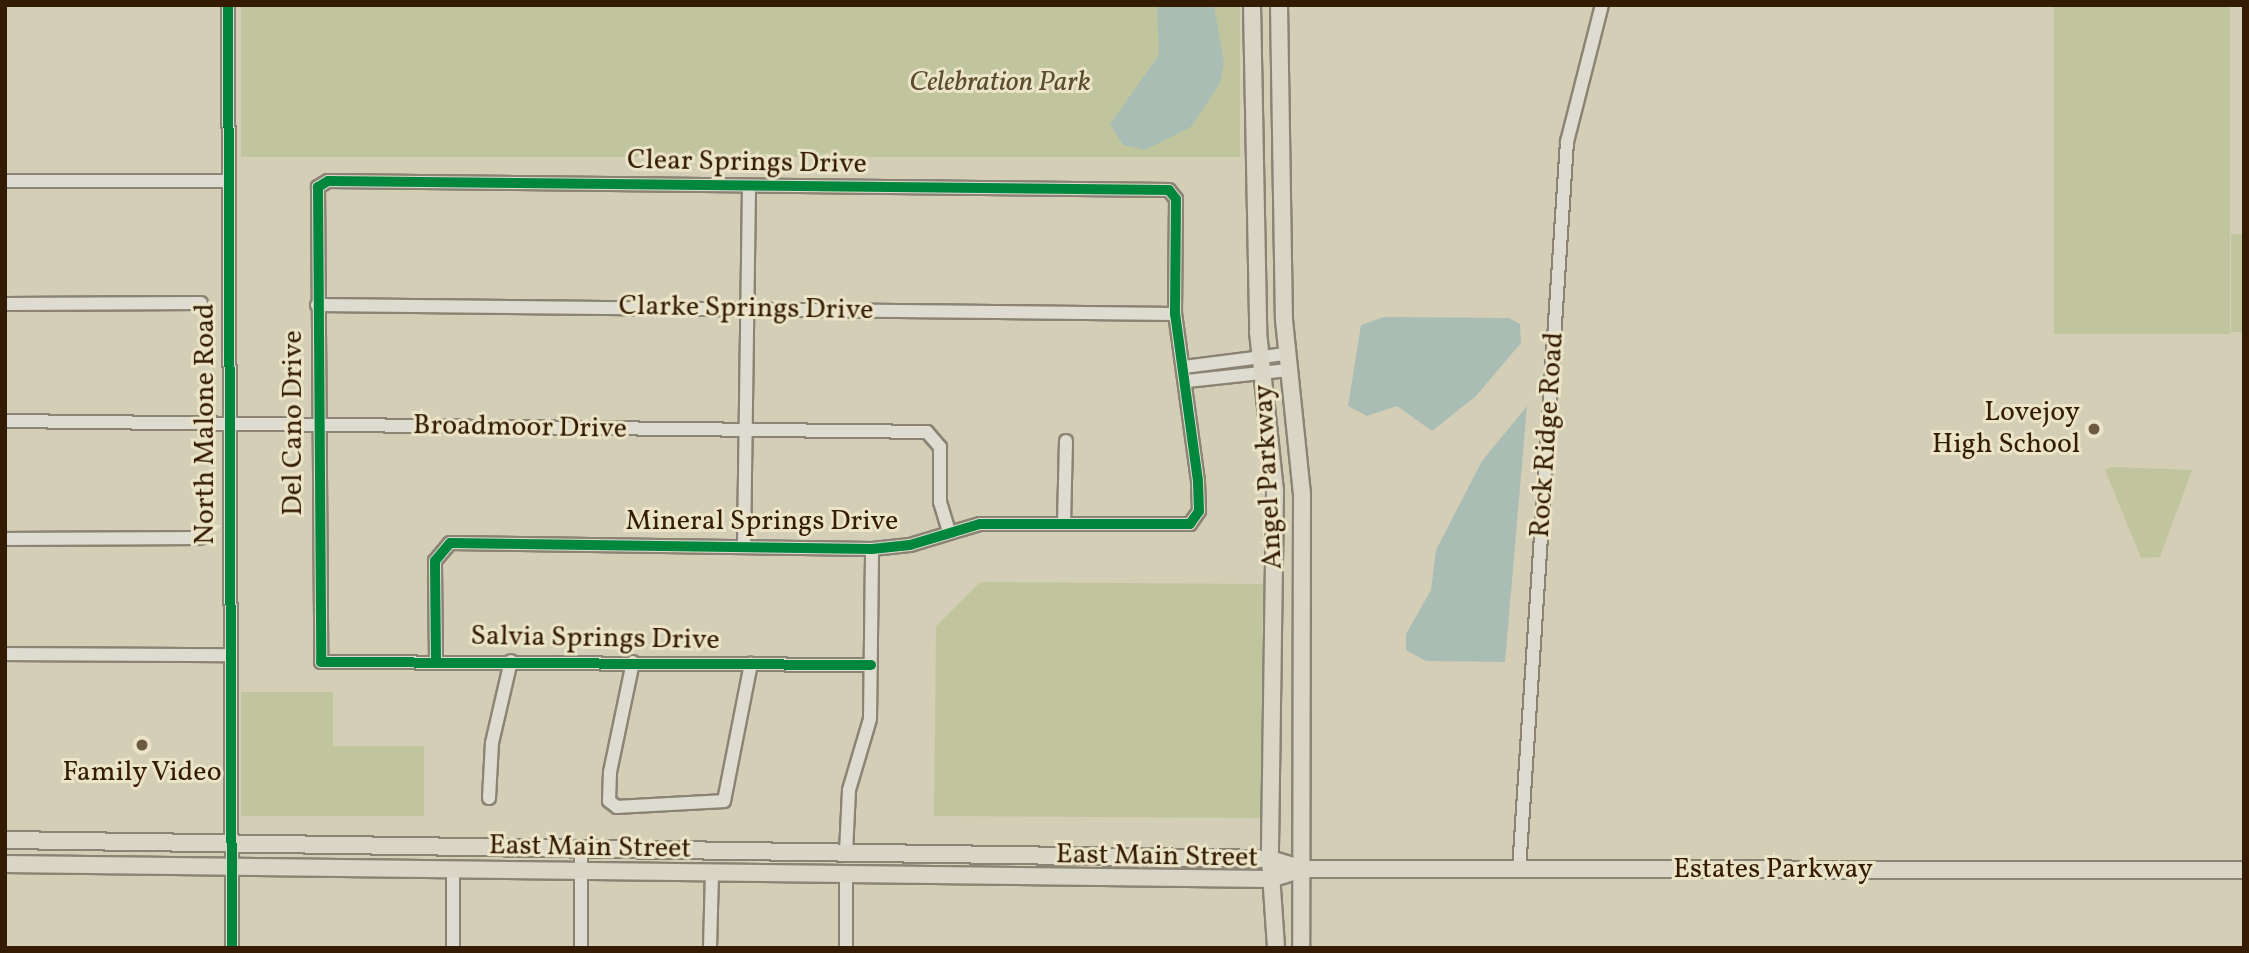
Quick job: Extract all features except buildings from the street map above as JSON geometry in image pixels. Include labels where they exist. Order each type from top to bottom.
[{"type":"main road","name":"Angel Parkway","points":[[1252,5],[1262,365],[1275,491],[1270,859],[1276,948]]},
{"type":"main road","name":"Angel Parkway","points":[[1279,5],[1287,362],[1302,494],[1301,948]]},
{"type":"main road","name":"East Main Street","points":[[13,840],[1270,859],[1302,869]]},
{"type":"main road","points":[[13,840],[13,864]]},
{"type":"main road","points":[[846,852],[846,874]]},
{"type":"main road","points":[[1059,877],[1068,866],[1147,857]]},
{"type":"main road","name":"East Main Street","points":[[13,864],[1271,879],[1302,869]]},
{"type":"main road","name":"Estates Parkway","points":[[1302,869],[2244,870]]},
{"type":"street","name":"North Malone Road","points":[[228,5],[228,655],[232,948]]},
{"type":"street","name":"Rock Ridge Road","points":[[1519,870],[1567,142],[1602,5]]},
{"type":"street","points":[[5,181],[229,181]]},
{"type":"street","name":"Clear Springs Drive","points":[[321,184],[1172,192],[1175,314]]},
{"type":"street","name":"Del Cano Drive","points":[[321,184],[317,305],[321,662]]},
{"type":"street","points":[[744,546],[749,186]]},
{"type":"street","points":[[5,304],[201,303]]},
{"type":"street","name":"Clarke Springs Drive","points":[[317,305],[1175,314]]},
{"type":"street","points":[[1175,314],[1187,382],[1262,365]]},
{"type":"street","points":[[1184,367],[1287,362]]},
{"type":"street","name":"Mineral Springs Drive","points":[[436,661],[435,561],[450,543],[872,549],[910,545],[949,531],[998,522],[1194,521],[1198,481],[1187,382]]},
{"type":"street","name":"Broadmoor Drive","points":[[5,421],[230,421],[317,426],[932,434],[940,447],[940,502],[949,531]]},
{"type":"street","points":[[1064,523],[1066,441]]},
{"type":"street","points":[[5,539],[200,538]]},
{"type":"street","points":[[846,852],[849,790],[869,732],[872,549]]},
{"type":"street","points":[[5,654],[228,655]]},
{"type":"street","name":"Salvia Springs Drive","points":[[321,662],[871,665]]},
{"type":"street","points":[[489,797],[492,743],[510,662]]},
{"type":"street","points":[[633,663],[610,772],[609,801],[617,807],[724,801],[751,664]]},
{"type":"street","points":[[581,848],[581,948]]},
{"type":"street","points":[[453,871],[453,948]]},
{"type":"street","points":[[710,948],[712,873]]},
{"type":"street","points":[[846,874],[846,948]]},
{"type":"green space","name":"Celebration Park","points":[[241,5],[1240,5],[1240,157],[241,157]]},
{"type":"green space","points":[[2054,5],[2230,5],[2230,334],[2054,334]]},
{"type":"green space","points":[[2231,234],[2244,234],[2244,332],[2231,332]]},
{"type":"green space","points":[[2112,467],[2192,470],[2160,557],[2141,558],[2105,470]]},
{"type":"green space","points":[[980,582],[1263,584],[1261,818],[934,816],[936,626]]},
{"type":"green space","points":[[241,692],[333,692],[333,746],[424,746],[424,816],[241,816]]},
{"type":"shaded area","points":[[1157,5],[1214,5],[1224,63],[1220,83],[1191,127],[1145,150],[1123,145],[1110,124],[1159,55]]},
{"type":"shaded area","points":[[1384,317],[1509,318],[1520,324],[1521,343],[1476,396],[1432,431],[1397,406],[1367,416],[1348,406],[1361,325]]},
{"type":"shaded area","points":[[1527,406],[1505,662],[1426,661],[1406,650],[1406,634],[1431,590],[1436,550],[1482,461]]},
{"type":"cycle path","points":[[228,5],[232,948]]},
{"type":"cycle path","points":[[436,661],[435,561],[450,543],[872,549],[910,545],[980,524],[1190,524],[1199,511],[1198,481],[1175,314],[1176,199],[1169,190],[328,181],[318,187],[321,662],[871,665]]},
{"type":"place","name":"Lovejoy High School","points":[[2094,429]]},
{"type":"place","name":"Family Video","points":[[142,745]]}]
